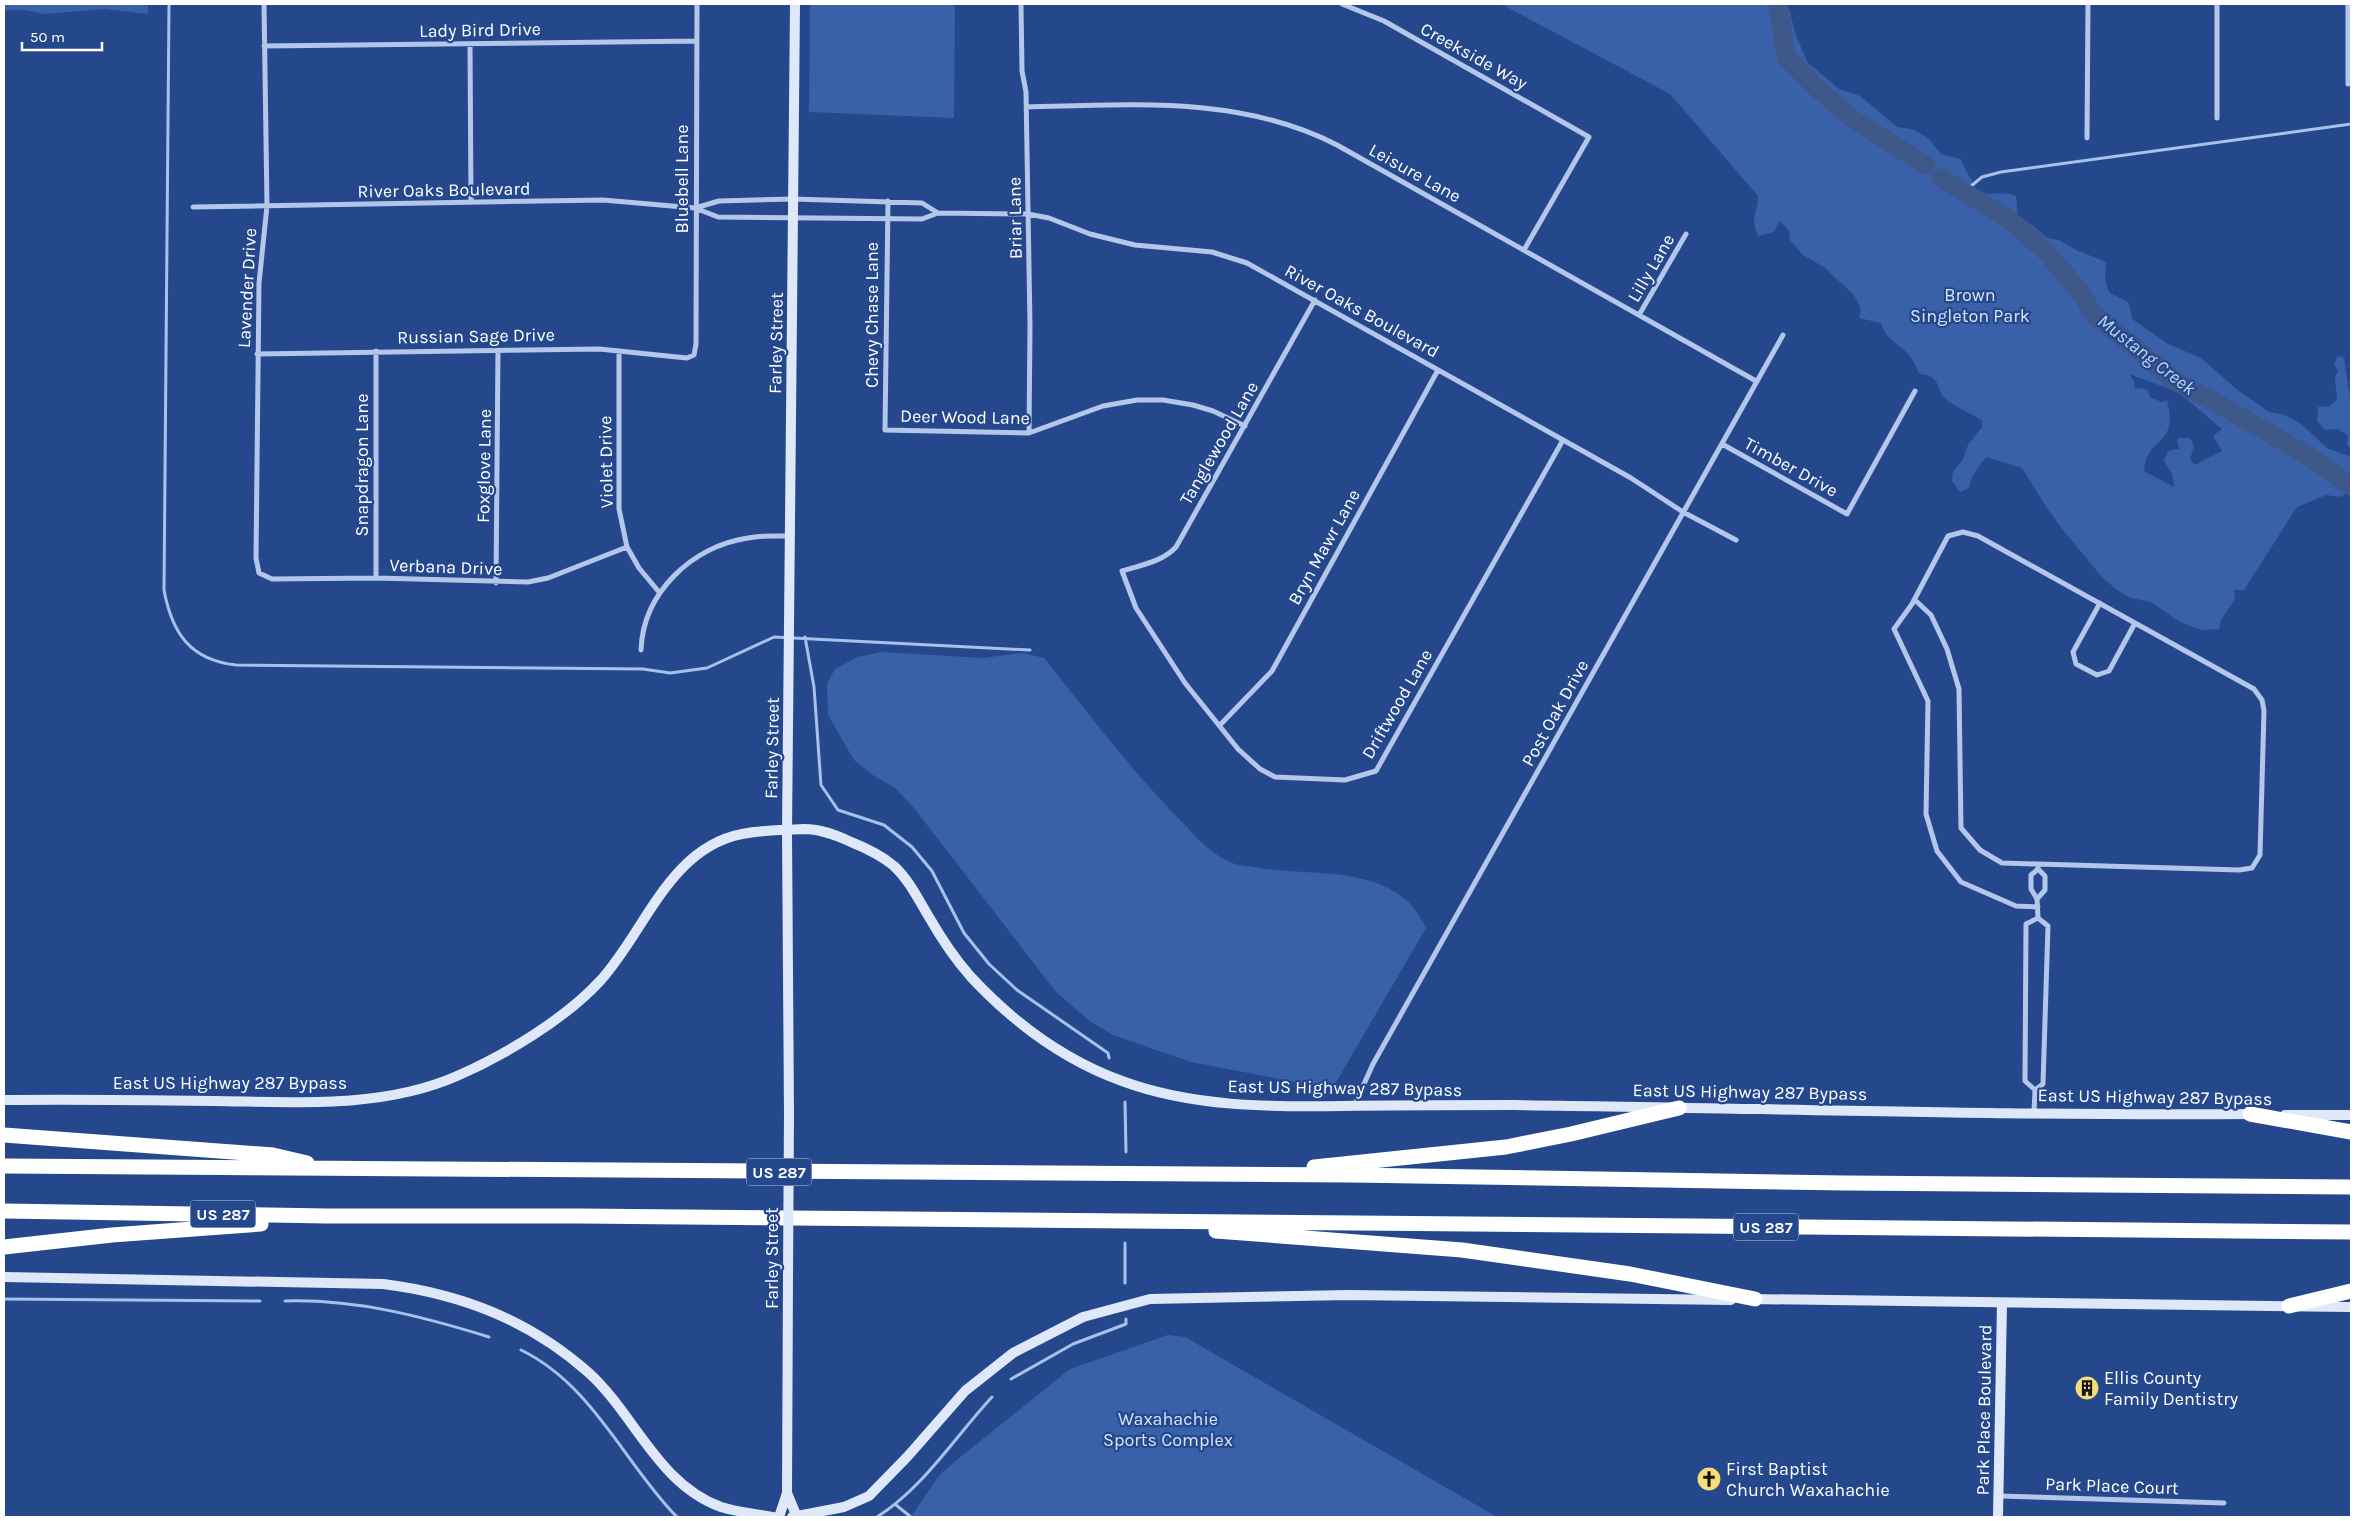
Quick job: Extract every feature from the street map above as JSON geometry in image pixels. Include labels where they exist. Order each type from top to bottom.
[{"type":"highway","points":[[1238,1176],[1506,1147],[1571,1134],[1679,1108]]},
{"type":"highway","points":[[2250,1114],[2351,1132]]},
{"type":"highway","points":[[4,1135],[273,1155],[296,1159],[320,1168]]},
{"type":"highway","name":"US 287","points":[[4,1166],[2351,1187]]},
{"type":"highway","name":"US 287","points":[[4,1211],[2351,1232]]},
{"type":"highway","points":[[4,1247],[246,1225],[420,1224],[442,1216]]},
{"type":"highway","points":[[1181,1222],[1210,1231],[1480,1252],[1630,1274],[1755,1299]]},
{"type":"highway","points":[[2289,1306],[2351,1291]]},
{"type":"main road","name":"Farley Street","points":[[787,1493],[789,1114],[787,831],[795,4]]},
{"type":"main road","name":"East US Highway 287 Bypass","points":[[4,1100],[311,1102],[362,1100],[415,1090],[451,1079],[491,1060],[532,1036],[595,986],[632,940],[677,874],[698,852],[742,834],[814,830],[835,834],[872,851],[893,866],[908,881],[940,935],[970,976],[1040,1039],[1103,1074],[1128,1084],[1171,1096],[1212,1102],[1292,1107],[1679,1108],[2351,1115]]},
{"type":"main road","points":[[4,1277],[383,1284],[426,1290],[459,1298],[490,1311],[539,1336],[589,1374],[606,1392],[659,1461],[696,1494],[720,1506],[773,1517]]},
{"type":"main road","points":[[792,1517],[844,1507],[869,1496],[908,1456],[965,1391],[1013,1353],[1083,1317],[1150,1299],[1349,1296],[2351,1307]]},
{"type":"main road","name":"Park Place Boulevard","points":[[1998,1517],[2002,1303]]},
{"type":"main road","points":[[787,1493],[797,1517]]},
{"type":"main road","points":[[779,1517],[787,1493]]},
{"type":"street","name":"Lavender Drive","points":[[259,573],[256,558],[257,354],[260,259],[267,206],[264,4]]},
{"type":"street","name":"Bluebell Lane","points":[[694,355],[696,344],[697,4]]},
{"type":"street","name":"Briar Lane","points":[[1020,4],[1020,45],[1026,107],[1029,433]]},
{"type":"street","name":"Creekside Way","points":[[1342,4],[1384,21],[1589,137],[1524,250]]},
{"type":"street","points":[[2087,138],[2088,4]]},
{"type":"street","points":[[2217,4],[2217,118]]},
{"type":"street","points":[[2348,4],[2348,84]]},
{"type":"street","name":"Lady Bird Drive","points":[[264,46],[697,41]]},
{"type":"street","points":[[470,44],[471,202]]},
{"type":"street","name":"Leisure Lane","points":[[1026,107],[1190,106],[1225,109],[1290,124],[1337,145],[1756,381]]},
{"type":"street","name":"River Oaks Boulevard","points":[[695,208],[719,201],[793,199],[922,203],[938,213]]},
{"type":"street","name":"River Oaks Boulevard","points":[[193,207],[603,200],[695,208],[718,217],[793,216],[922,219],[938,213],[1028,214],[1049,218],[1090,234],[1136,245],[1225,254],[1247,263],[1316,300],[1632,478],[1683,512],[1736,540]]},
{"type":"street","name":"Chevy Chase Lane","points":[[885,430],[886,219],[888,201]]},
{"type":"street","name":"Lilly Lane","points":[[1639,315],[1686,234]]},
{"type":"street","name":"Tanglewood Lane","points":[[1122,571],[1156,560],[1169,554],[1176,547],[1316,300]]},
{"type":"street","name":"Post Oak Drive","points":[[1353,1106],[1373,1064],[1783,335]]},
{"type":"street","name":"Russian Sage Drive","points":[[257,354],[599,349],[687,358],[694,355]]},
{"type":"street","name":"Foxglove Lane","points":[[496,583],[498,350]]},
{"type":"street","name":"Snapdragon Lane","points":[[376,351],[376,578]]},
{"type":"street","name":"Violet Drive","points":[[619,351],[619,509],[627,547],[639,568],[659,592]]},
{"type":"street","name":"Bryn Mawr Lane","points":[[1220,725],[1272,671],[1438,370]]},
{"type":"street","name":"Timber Drive","points":[[1722,444],[1847,514],[1915,391]]},
{"type":"street","name":"Deer Wood Lane","points":[[885,430],[1029,433],[1103,406],[1138,400],[1163,400],[1193,404],[1245,426]]},
{"type":"street","name":"Driftwood Lane","points":[[1122,571],[1136,608],[1185,683],[1247,758],[1267,775],[1345,780],[1376,771],[1562,440]]},
{"type":"street","points":[[1914,600],[1931,615],[1947,649],[1960,689],[1961,828],[1980,850],[2002,864],[2038,867],[2239,870],[2252,868],[2260,856],[2264,711],[2262,700],[2254,689],[1978,536],[1963,532],[1948,536],[1914,600],[1894,629],[1928,701],[1926,814],[1937,851],[1961,882],[2016,906],[2038,907]]},
{"type":"street","points":[[641,650],[647,618],[659,592],[699,555],[721,545],[746,538],[790,536]]},
{"type":"street","name":"Verbana Drive","points":[[259,573],[272,579],[376,578],[496,583],[528,582],[548,578],[627,547]]},
{"type":"street","points":[[2100,603],[2073,652],[2076,664],[2097,675],[2109,671],[2135,623]]},
{"type":"street","points":[[2038,867],[2031,875],[2031,889],[2037,899],[2038,918]]},
{"type":"street","points":[[2037,899],[2045,890],[2045,876],[2038,867]]},
{"type":"street","points":[[2035,1090],[2043,1084],[2048,926],[2038,918]]},
{"type":"street","points":[[2035,1090],[2025,1081],[2026,924],[2038,918]]},
{"type":"street","points":[[2034,1112],[2035,1090]]},
{"type":"street","name":"Park Place Court","points":[[1999,1496],[2224,1503]]},
{"type":"green space","points":[[4,4],[148,4],[148,14],[104,9],[45,14],[24,10],[4,10]]},
{"type":"green space","points":[[810,4],[955,4],[954,118],[809,112]]},
{"type":"green space","name":"Brown Singleton Park","points":[[1501,4],[1772,4],[1769,11],[1784,64],[1788,68],[1789,65],[1783,51],[1775,13],[1775,5],[1784,4],[1789,9],[1796,36],[1808,63],[1839,89],[1860,96],[1897,127],[1912,129],[1928,138],[1941,154],[1961,159],[1977,192],[2016,196],[2018,218],[2032,225],[2047,238],[2059,240],[2076,250],[2106,262],[2105,279],[2109,292],[2129,303],[2132,319],[2168,344],[2201,358],[2235,388],[2269,412],[2285,415],[2301,424],[2327,448],[2351,457],[2351,491],[2340,497],[2326,495],[2297,507],[2244,590],[2234,590],[2235,599],[2221,620],[2219,629],[2202,630],[2180,622],[2151,602],[2131,598],[2117,590],[2102,577],[2063,530],[2022,468],[1986,457],[1972,476],[1969,488],[1960,492],[1952,481],[1953,472],[1963,459],[1968,445],[1982,427],[1982,420],[1948,401],[1932,378],[1919,374],[1907,352],[1887,335],[1881,323],[1859,318],[1861,309],[1854,295],[1824,267],[1803,255],[1789,239],[1790,232],[1780,221],[1774,232],[1758,236],[1754,218],[1758,196],[1670,94]],"holes":[[[2129,374],[2178,392],[2222,429],[2213,436],[2222,451],[2195,465],[2190,459],[2194,446],[2190,438],[2177,438],[2179,449],[2168,451],[2164,461],[2173,476],[2174,487],[2144,471],[2146,459],[2166,434],[2169,427],[2170,416],[2167,400],[2161,402],[2150,397],[2147,389],[2135,388],[2134,381]]]},
{"type":"green space","points":[[2338,356],[2344,358],[2351,405],[2351,450],[2347,445],[2348,435],[2337,429],[2325,430],[2317,421],[2318,407],[2330,406],[2337,400],[2335,377],[2338,371],[2334,364]]},
{"type":"green space","points":[[881,652],[982,658],[1023,653],[1044,658],[1146,784],[1211,851],[1225,860],[1242,865],[1353,877],[1376,883],[1396,892],[1413,907],[1426,928],[1332,1089],[1191,1062],[1113,1035],[1091,1022],[1056,992],[914,808],[895,788],[873,775],[854,760],[828,715],[827,684],[835,669],[858,657]]},
{"type":"green space","name":"Waxahachie Sports Complex","points":[[1168,1335],[1185,1337],[1497,1517],[911,1517],[938,1477],[953,1463],[1070,1369]]},
{"type":"waterway","points":[[169,4],[164,590],[172,619],[178,631],[195,650],[206,657],[236,665],[643,669],[670,673],[707,668],[774,637],[1030,650]]},
{"type":"waterway","name":"Mustang Creek","points":[[1778,4],[1786,57],[1818,89],[1854,120],[1926,165]]},
{"type":"waterway","points":[[1964,192],[1982,177],[2001,172],[2351,124]]},
{"type":"waterway","name":"Mustang Creek","points":[[1941,178],[2010,220],[2046,252],[2082,294],[2093,314],[2178,383],[2217,403],[2310,457],[2351,486]]},
{"type":"waterway","points":[[805,637],[814,687],[821,785],[838,810],[884,825],[912,847],[932,871],[964,933],[989,964],[1017,990],[1108,1053],[1109,1058]]},
{"type":"waterway","points":[[1125,1102],[1126,1152]]},
{"type":"waterway","points":[[1125,1243],[1125,1283]]},
{"type":"waterway","points":[[4,1299],[260,1301]]},
{"type":"waterway","points":[[285,1301],[337,1303],[388,1310],[489,1337]]},
{"type":"waterway","points":[[1011,1379],[1073,1344],[1126,1324],[1126,1319]]},
{"type":"waterway","points":[[521,1350],[546,1365],[568,1383],[588,1404],[658,1496],[677,1517]]},
{"type":"waterway","points":[[877,1517],[894,1505],[924,1477],[992,1397]]},
{"type":"waterway","points":[[896,1505],[911,1517]]},
{"type":"place","name":"Ellis County Family Dentistry","points":[[2087,1388]]},
{"type":"place","name":"First Baptist Church Waxahachie","points":[[1709,1479]]}]
